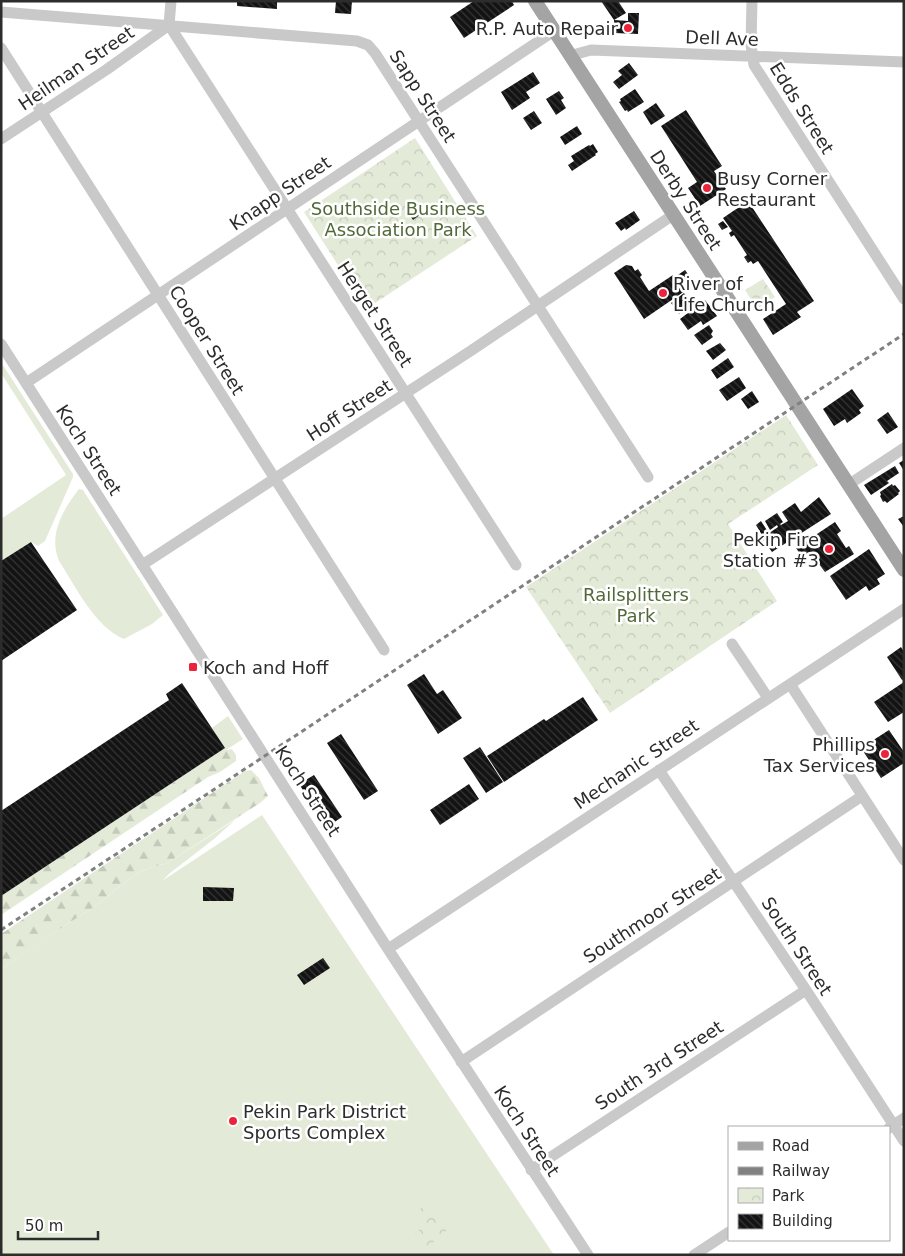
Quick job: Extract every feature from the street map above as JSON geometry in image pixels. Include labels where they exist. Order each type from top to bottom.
[{"type":"main road","name":"Derby Street","points":[[535,1],[904,570]]},
{"type":"street","points":[[170,25],[171,1]]},
{"type":"street","name":"Edds Street","points":[[752,1],[752,57],[754,65],[904,299]]},
{"type":"street","name":"Sapp Street","points":[[1,12],[357,41],[368,45],[375,53],[648,477]]},
{"type":"street","name":"Heilman Street","points":[[1,139],[106,70],[170,25]]},
{"type":"street","name":"Herget Street","points":[[170,25],[516,565]]},
{"type":"street","name":"Knapp Street","points":[[26,383],[554,32]]},
{"type":"street","name":"Cooper Street","points":[[1,48],[384,650]]},
{"type":"street","name":"Dell Ave","points":[[570,56],[591,50],[904,62]]},
{"type":"street","name":"Hoff Street","points":[[142,566],[405,394],[673,215]]},
{"type":"street","name":"Koch Street","points":[[1,344],[388,949],[588,1255]]},
{"type":"street","points":[[848,485],[904,448]]},
{"type":"street","name":"Mechanic Street","points":[[388,949],[904,609]]},
{"type":"street","points":[[732,644],[768,698]]},
{"type":"street","points":[[790,684],[904,860]]},
{"type":"street","name":"South Street","points":[[659,770],[806,990],[891,1126],[904,1141]]},
{"type":"street","name":"Southmoor Street","points":[[461,1062],[862,796]]},
{"type":"street","name":"South 3rd Street","points":[[531,1170],[806,990]]},
{"type":"street","points":[[891,1126],[904,1118]]},
{"type":"street","points":[[694,1255],[728,1233]]},
{"type":"green space","name":"Southside Business Association Park","points":[[415,138],[477,236],[366,309],[304,212]]},
{"type":"green space","points":[[763,279],[775,297],[757,309],[745,290]]},
{"type":"green space","points":[[1,362],[73,474],[73,477],[45,541],[38,546],[31,542],[1,561],[1,519],[66,475],[1,373]]},
{"type":"green space","name":"Railsplitters Park","points":[[786,415],[818,465],[728,524],[777,601],[610,713],[526,587]]},
{"type":"green space","points":[[79,489],[83,490],[163,615],[152,624],[124,639],[114,633],[95,616],[59,561],[56,551],[55,541],[59,523]]},
{"type":"green space","points":[[228,716],[243,739],[226,750],[212,728]]},
{"type":"green space","points":[[225,748],[227,750],[232,749],[236,755],[236,761],[220,772],[208,777],[1,915],[1,896]]},
{"type":"green space","points":[[251,770],[259,778],[268,796],[260,803],[166,864],[155,866],[135,875],[100,903],[1,969],[1,934],[245,771]]},
{"type":"green space","name":"Pekin Park District Sports Complex","points":[[262,815],[554,1255],[1,1255],[1,969],[100,903],[135,875],[155,866],[166,864],[235,820],[162,881]]},
{"type":"green space","points":[[422,1208],[434,1211],[446,1229],[446,1233],[420,1252],[417,1251],[410,1239],[420,1229],[415,1214]]},
{"type":"building","points":[[237,1],[277,1],[277,9],[237,6]]},
{"type":"building","points":[[336,1],[352,1],[351,14],[335,13]]},
{"type":"building","points":[[474,1],[512,1],[514,5],[464,38],[450,17]]},
{"type":"building","points":[[601,1],[618,1],[626,13],[614,20]]},
{"type":"building","points":[[628,13],[639,13],[638,34],[614,33],[614,20],[628,21]]},
{"type":"building","points":[[629,63],[638,75],[619,89],[613,82],[622,75],[618,71]]},
{"type":"building","points":[[533,72],[540,83],[526,92],[530,98],[512,110],[501,92]]},
{"type":"building","points":[[635,89],[644,102],[628,112],[627,110],[625,111],[619,102],[621,101],[620,99]]},
{"type":"building","points":[[559,91],[564,98],[561,100],[566,108],[556,115],[546,99]]},
{"type":"building","points":[[656,103],[665,116],[651,125],[643,112]]},
{"type":"building","points":[[686,110],[722,166],[714,171],[726,189],[700,206],[688,188],[697,182],[661,126]]},
{"type":"building","points":[[534,111],[542,123],[531,130],[523,118]]},
{"type":"building","points":[[577,126],[582,134],[565,145],[560,137]]},
{"type":"building","points":[[593,144],[598,152],[596,155],[572,171],[568,165],[574,161],[571,156]]},
{"type":"building","points":[[748,201],[814,301],[797,312],[801,317],[773,335],[763,319],[786,304],[758,261],[753,264],[751,261],[748,263],[744,257],[747,255],[734,235],[731,237],[729,233],[732,231],[723,218]]},
{"type":"building","points":[[415,206],[421,214],[413,220],[407,211]]},
{"type":"building","points":[[634,211],[640,220],[626,230],[625,228],[621,231],[615,223]]},
{"type":"building","points":[[723,221],[728,227],[722,230],[718,224]]},
{"type":"building","points":[[626,265],[632,266],[635,271],[638,269],[642,275],[640,277],[649,291],[673,275],[675,277],[685,270],[695,284],[644,319],[614,273]]},
{"type":"building","points":[[684,293],[692,305],[679,314],[671,303]]},
{"type":"building","points":[[705,300],[717,316],[703,325],[701,321],[688,330],[680,319]]},
{"type":"building","points":[[709,325],[713,331],[711,334],[713,337],[702,345],[694,335]]},
{"type":"building","points":[[720,343],[726,350],[713,360],[706,351]]},
{"type":"building","points":[[728,358],[734,367],[717,379],[711,370]]},
{"type":"building","points":[[739,377],[746,388],[727,401],[719,390]]},
{"type":"building","points":[[852,389],[864,406],[859,410],[861,413],[847,423],[845,419],[834,426],[823,409]]},
{"type":"building","points":[[752,391],[759,402],[748,409],[741,399]]},
{"type":"building","points":[[888,412],[898,427],[887,434],[877,420]]},
{"type":"building","points":[[904,460],[904,471],[899,463]]},
{"type":"building","points":[[895,466],[899,473],[887,481],[889,483],[871,495],[864,485]]},
{"type":"building","points":[[892,484],[900,491],[899,494],[887,503],[883,502],[880,492]]},
{"type":"building","points":[[819,497],[831,514],[772,552],[762,538],[778,527],[777,525],[770,530],[765,521],[777,513],[783,522],[781,525],[788,521],[782,512],[795,503],[801,512]]},
{"type":"building","points":[[904,516],[904,527],[898,519]]},
{"type":"building","points":[[761,521],[768,532],[762,535],[756,525]]},
{"type":"building","points":[[835,522],[841,531],[837,534],[846,548],[849,546],[854,554],[825,572],[810,552],[802,557],[796,548]]},
{"type":"building","points":[[31,542],[77,610],[1,661],[1,561]]},
{"type":"building","points":[[869,549],[885,574],[877,579],[880,584],[869,591],[866,586],[846,600],[830,576]]},
{"type":"building","points":[[901,647],[904,652],[904,679],[902,680],[887,657]]},
{"type":"building","points":[[424,674],[437,694],[443,690],[462,718],[438,734],[407,685]]},
{"type":"building","points":[[904,682],[904,712],[888,722],[874,702]]},
{"type":"building","points":[[182,683],[225,748],[1,896],[1,811],[169,700],[166,694]]},
{"type":"building","points":[[583,697],[598,720],[504,782],[487,756],[544,719],[546,721]]},
{"type":"building","points":[[889,730],[904,752],[904,763],[881,778],[861,748]]},
{"type":"building","points":[[341,734],[378,791],[364,800],[327,743]]},
{"type":"building","points":[[480,747],[503,782],[486,793],[463,758]]},
{"type":"building","points":[[314,775],[342,817],[327,827],[299,784]]},
{"type":"building","points":[[469,784],[479,799],[440,825],[430,810]]},
{"type":"building","points":[[203,887],[234,888],[233,901],[203,901]]},
{"type":"building","points":[[323,958],[330,968],[304,985],[297,975]]},
{"type":"railway","points":[[1,930],[904,334]]},
{"type":"place","name":"R.P. Auto Repair","points":[[628,28]]},
{"type":"place","name":"Busy Corner Restaurant","points":[[707,188]]},
{"type":"place","name":"River of Life Church","points":[[663,293]]},
{"type":"place","name":"Pekin Fire Station #3","points":[[829,549]]},
{"type":"place","name":"Koch and Hoff","points":[[193,667]]},
{"type":"place","name":"Phillips Tax Services","points":[[885,754]]},
{"type":"place","name":"Pekin Park District Sports Complex","points":[[233,1121]]}]
